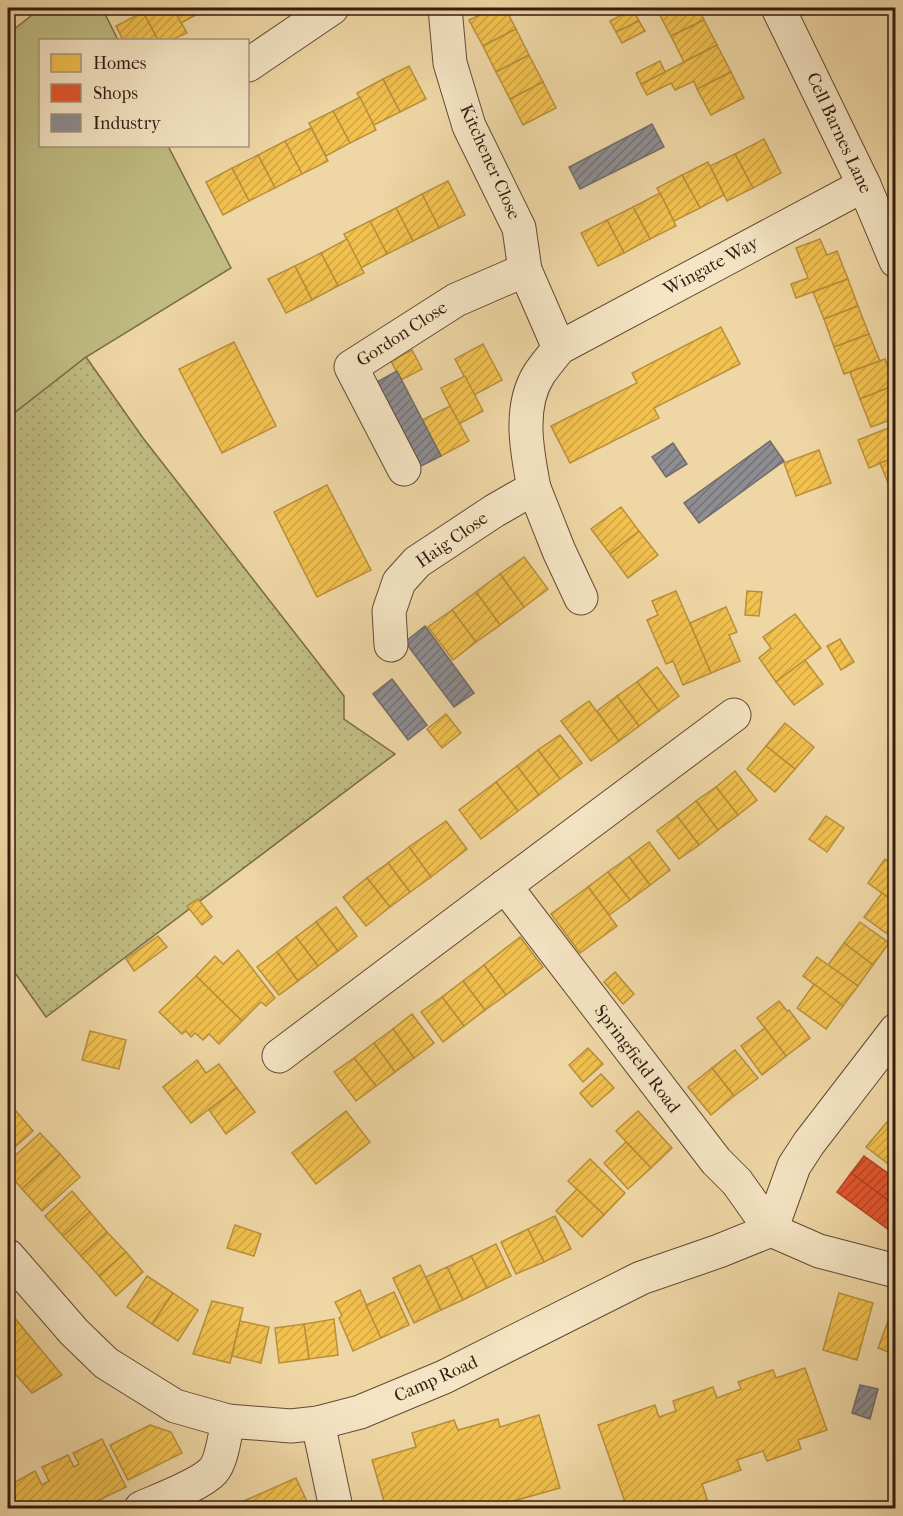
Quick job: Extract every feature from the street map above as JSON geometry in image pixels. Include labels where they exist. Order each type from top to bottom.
[{"type":"street","points":[[249,64],[332,8]]},
{"type":"street","name":"Kitchener Close","points":[[446,8],[450,63],[469,126],[519,228],[525,270],[559,348]]},
{"type":"street","name":"Cell Barnes Lane","points":[[778,8],[864,185],[896,261]]},
{"type":"street","name":"Wingate Way","points":[[559,348],[864,185]]},
{"type":"street","name":"Gordon Close","points":[[404,469],[351,367],[456,300],[525,270]]},
{"type":"street","points":[[559,348],[538,376],[529,401],[525,428],[527,453],[534,488],[581,598]]},
{"type":"street","name":"Haig Close","points":[[391,645],[388,611],[399,582],[417,562],[494,511],[534,488]]},
{"type":"street","points":[[279,1056],[735,715]]},
{"type":"street","name":"Springfield Road","points":[[505,886],[716,1161],[737,1182],[771,1230]]},
{"type":"street","points":[[896,1030],[794,1166],[771,1230],[819,1251],[896,1271]]},
{"type":"street","name":"Camp Road","points":[[8,1256],[74,1332],[106,1363],[175,1406],[228,1421],[291,1426],[318,1423],[360,1412],[444,1377],[641,1278],[771,1230]]},
{"type":"street","points":[[141,1509],[203,1479],[214,1470],[222,1451],[228,1421]]},
{"type":"street","points":[[318,1423],[336,1509]]},
{"type":"shaded area","points":[[41,8],[102,8],[118,39],[39,39],[39,147],[169,147],[231,268],[86,357],[8,418],[8,34]]},
{"type":"shaded area","points":[[86,357],[143,438],[344,696],[344,719],[395,754],[46,1017],[8,963],[8,418]]},
{"type":"building: Homes","points":[[150,8],[173,8],[187,33],[173,39],[157,39],[143,12]]},
{"type":"building: Homes","points":[[173,8],[206,8],[207,9],[181,23]]},
{"type":"building: Homes","points":[[494,8],[505,8],[516,29],[483,46],[469,20]]},
{"type":"building: Homes","points":[[698,8],[704,20],[671,36],[657,10]]},
{"type":"building: Homes","points":[[633,9],[639,21],[616,32],[610,21]]},
{"type":"building: Homes","points":[[143,12],[157,39],[122,39],[116,26]]},
{"type":"building: Homes","points":[[704,20],[717,45],[684,62],[671,36]]},
{"type":"building: Homes","points":[[639,21],[645,31],[622,43],[616,32]]},
{"type":"building: Homes","points":[[516,29],[529,55],[496,72],[483,46]]},
{"type":"building: Homes","points":[[717,45],[731,72],[697,89],[694,81],[675,90],[671,83],[647,95],[641,84]]},
{"type":"building: Homes","points":[[529,55],[543,82],[510,99],[496,72]]},
{"type":"building: Homes","points":[[660,61],[665,72],[641,84],[636,73]]},
{"type":"building: Homes","points":[[409,66],[426,99],[400,112],[383,79]]},
{"type":"building: Homes","points":[[731,72],[744,98],[711,115],[697,89]]},
{"type":"building: Homes","points":[[383,79],[400,112],[374,125],[357,93]]},
{"type":"building: Homes","points":[[543,82],[556,108],[523,125],[510,99]]},
{"type":"building: Homes","points":[[360,97],[376,130],[350,143],[333,111]]},
{"type":"building: Homes","points":[[333,111],[350,143],[326,156],[309,123]]},
{"type":"building: Homes","points":[[311,128],[328,161],[302,174],[285,141]]},
{"type":"building: Homes","points":[[764,139],[781,173],[753,188],[735,154]]},
{"type":"building: Homes","points":[[285,141],[302,174],[275,188],[258,155]]},
{"type":"building: Homes","points":[[735,154],[753,188],[727,201],[710,166]]},
{"type":"building: Homes","points":[[258,155],[275,188],[249,201],[232,168]]},
{"type":"building: Homes","points":[[708,162],[724,195],[700,208],[682,175]]},
{"type":"building: Homes","points":[[232,168],[249,201],[223,215],[206,182]]},
{"type":"building: Homes","points":[[682,175],[700,208],[674,221],[657,188]]},
{"type":"building: Homes","points":[[448,181],[465,215],[439,228],[422,194]]},
{"type":"building: Homes","points":[[660,193],[676,226],[650,239],[633,207]]},
{"type":"building: Homes","points":[[422,194],[439,228],[413,241],[396,208]]},
{"type":"building: Homes","points":[[633,207],[650,239],[624,253],[607,220]]},
{"type":"building: Homes","points":[[396,208],[413,241],[387,254],[370,221]]},
{"type":"building: Homes","points":[[607,220],[624,253],[598,266],[581,233]]},
{"type":"building: Homes","points":[[370,221],[387,254],[361,268],[344,234]]},
{"type":"building: Homes","points":[[347,239],[364,273],[338,286],[321,253]]},
{"type":"building: Homes","points":[[820,239],[827,255],[837,251],[848,279],[796,298],[791,284],[808,278],[796,248]]},
{"type":"building: Homes","points":[[321,253],[338,286],[312,300],[295,266]]},
{"type":"building: Homes","points":[[295,266],[312,300],[286,313],[268,279]]},
{"type":"building: Homes","points":[[848,279],[858,306],[824,319],[813,292]]},
{"type":"building: Homes","points":[[858,306],[869,334],[834,347],[824,319]]},
{"type":"building: Homes","points":[[721,327],[740,364],[654,408],[659,418],[570,463],[551,426],[637,383],[632,373]]},
{"type":"building: Homes","points":[[869,334],[880,361],[844,374],[834,347]]},
{"type":"building: Homes","points":[[234,342],[276,426],[222,453],[179,369]]},
{"type":"building: Homes","points":[[483,344],[502,380],[474,395],[455,359]]},
{"type":"building: Homes","points":[[412,350],[422,369],[401,380],[391,361]]},
{"type":"building: Homes","points":[[885,359],[895,385],[860,399],[850,372]]},
{"type":"building: Homes","points":[[465,376],[483,411],[459,424],[441,388]]},
{"type":"building: Homes","points":[[895,385],[896,418],[871,427],[860,399]]},
{"type":"building: Homes","points":[[450,406],[469,441],[441,456],[422,420]]},
{"type":"building: Homes","points":[[896,425],[896,457],[869,468],[858,440]]},
{"type":"building: Homes","points":[[819,450],[831,483],[796,496],[784,463]]},
{"type":"building: Homes","points":[[896,457],[896,483],[889,485],[880,463]]},
{"type":"building: Homes","points":[[327,485],[371,570],[317,597],[274,512]]},
{"type":"building: Homes","points":[[621,507],[639,531],[610,554],[591,529]]},
{"type":"building: Homes","points":[[639,531],[658,555],[628,578],[610,554]]},
{"type":"building: Homes","points":[[524,557],[548,589],[524,607],[500,574]]},
{"type":"building: Homes","points":[[500,574],[524,607],[500,625],[476,592]]},
{"type":"building: Homes","points":[[676,591],[711,673],[683,685],[673,661],[666,664],[647,620],[658,615],[652,601]]},
{"type":"building: Homes","points":[[747,591],[762,592],[759,616],[745,615]]},
{"type":"building: Homes","points":[[476,592],[500,625],[476,642],[452,610]]},
{"type":"building: Homes","points":[[726,607],[737,632],[729,635],[740,661],[711,673],[690,623]]},
{"type":"building: Homes","points":[[452,610],[476,642],[453,660],[428,627]]},
{"type":"building: Homes","points":[[795,614],[821,648],[776,682],[759,658],[771,648],[763,637]]},
{"type":"building: Homes","points":[[840,639],[854,662],[841,670],[827,646]]},
{"type":"building: Homes","points":[[805,660],[823,684],[794,705],[776,682]]},
{"type":"building: Homes","points":[[657,667],[679,696],[659,711],[637,682]]},
{"type":"building: Homes","points":[[637,682],[659,711],[639,726],[617,696]]},
{"type":"building: Homes","points":[[617,696],[639,726],[619,741],[597,711]]},
{"type":"building: Homes","points":[[589,701],[619,741],[591,761],[561,721]]},
{"type":"building: Homes","points":[[446,714],[461,733],[442,748],[427,729]]},
{"type":"building: Homes","points":[[785,723],[814,747],[795,769],[766,746]]},
{"type":"building: Homes","points":[[560,735],[582,763],[560,779],[538,750]]},
{"type":"building: Homes","points":[[766,746],[795,769],[775,792],[747,769]]},
{"type":"building: Homes","points":[[538,750],[560,779],[539,795],[517,766]]},
{"type":"building: Homes","points":[[517,766],[539,795],[518,811],[496,782]]},
{"type":"building: Homes","points":[[735,771],[757,800],[738,815],[716,787]]},
{"type":"building: Homes","points":[[496,782],[518,811],[481,839],[459,810]]},
{"type":"building: Homes","points":[[716,787],[738,815],[718,830],[696,801]]},
{"type":"building: Homes","points":[[696,801],[718,830],[699,845],[677,816]]},
{"type":"building: Homes","points":[[677,816],[699,845],[679,859],[657,831]]},
{"type":"building: Homes","points":[[826,816],[844,828],[827,852],[809,839]]},
{"type":"building: Homes","points":[[446,821],[467,849],[431,877],[409,847]]},
{"type":"building: Homes","points":[[649,842],[670,870],[650,885],[629,857]]},
{"type":"building: Homes","points":[[409,847],[431,877],[410,892],[388,863]]},
{"type":"building: Homes","points":[[629,857],[650,885],[630,900],[608,872]]},
{"type":"building: Homes","points":[[885,859],[896,867],[896,903],[868,883]]},
{"type":"building: Homes","points":[[388,863],[410,892],[390,907],[367,878]]},
{"type":"building: Homes","points":[[608,872],[630,900],[609,915],[588,887]]},
{"type":"building: Homes","points":[[367,878],[390,907],[366,926],[343,897]]},
{"type":"building: Homes","points":[[588,887],[617,926],[580,953],[551,914]]},
{"type":"building: Homes","points":[[882,893],[896,903],[896,935],[893,938],[864,917]]},
{"type":"building: Homes","points":[[198,899],[212,917],[202,925],[187,906]]},
{"type":"building: Homes","points":[[336,907],[357,936],[338,951],[316,922]]},
{"type":"building: Homes","points":[[316,922],[338,951],[318,966],[296,937]]},
{"type":"building: Homes","points":[[860,922],[889,943],[873,965],[844,943]]},
{"type":"building: Homes","points":[[158,936],[167,947],[134,971],[126,959]]},
{"type":"building: Homes","points":[[296,937],[318,966],[298,981],[277,952]]},
{"type":"building: Homes","points":[[520,937],[543,967],[506,995],[484,965]]},
{"type":"building: Homes","points":[[844,943],[873,965],[858,986],[828,965]]},
{"type":"building: Homes","points":[[238,950],[275,998],[266,1006],[261,1002],[242,1021],[196,976],[215,956],[223,964]]},
{"type":"building: Homes","points":[[277,952],[298,981],[279,995],[257,967]]},
{"type":"building: Homes","points":[[817,957],[858,986],[843,1006],[803,976]]},
{"type":"building: Homes","points":[[484,965],[506,995],[485,1010],[463,981]]},
{"type":"building: Homes","points":[[615,972],[634,994],[623,1004],[604,982]]},
{"type":"building: Homes","points":[[196,976],[242,1021],[219,1044],[209,1034],[203,1040],[195,1033],[191,1037],[186,1031],[182,1034],[159,1012]]},
{"type":"building: Homes","points":[[463,981],[485,1010],[464,1026],[442,997]]},
{"type":"building: Homes","points":[[814,984],[843,1006],[826,1029],[797,1008]]},
{"type":"building: Homes","points":[[442,997],[464,1026],[443,1042],[421,1012]]},
{"type":"building: Homes","points":[[779,1001],[787,1011],[789,1010],[810,1038],[786,1056],[757,1018]]},
{"type":"building: Homes","points":[[412,1014],[434,1043],[414,1058],[393,1029]]},
{"type":"building: Homes","points":[[765,1028],[786,1056],[762,1075],[741,1046]]},
{"type":"building: Homes","points":[[393,1029],[414,1058],[395,1072],[374,1043]]},
{"type":"building: Homes","points":[[90,1031],[126,1040],[119,1069],[82,1060]]},
{"type":"building: Homes","points":[[374,1043],[395,1072],[376,1086],[354,1058]]},
{"type":"building: Homes","points":[[588,1048],[603,1064],[583,1082],[569,1065]]},
{"type":"building: Homes","points":[[735,1050],[758,1078],[734,1096],[712,1068]]},
{"type":"building: Homes","points":[[354,1058],[376,1086],[356,1101],[334,1072]]},
{"type":"building: Homes","points":[[197,1060],[206,1073],[219,1064],[237,1088],[191,1123],[163,1087]]},
{"type":"building: Homes","points":[[712,1068],[734,1096],[711,1115],[688,1087]]},
{"type":"building: Homes","points":[[601,1074],[614,1088],[592,1107],[580,1093]]},
{"type":"building: Homes","points":[[237,1088],[255,1112],[226,1134],[209,1110]]},
{"type":"building: Homes","points":[[16,1111],[33,1131],[8,1153],[8,1118]]},
{"type":"building: Homes","points":[[346,1111],[370,1142],[316,1184],[292,1153]]},
{"type":"building: Homes","points":[[638,1111],[672,1148],[651,1168],[616,1131]]},
{"type":"building: Homes","points":[[887,1122],[896,1129],[896,1170],[866,1147]]},
{"type":"building: Homes","points":[[40,1133],[60,1154],[22,1189],[8,1173],[8,1162]]},
{"type":"building: Homes","points":[[626,1142],[651,1168],[628,1189],[604,1163]]},
{"type":"building: Homes","points":[[60,1154],[80,1177],[42,1211],[22,1189]]},
{"type":"building: Homes","points":[[590,1159],[625,1193],[604,1215],[568,1181]]},
{"type":"building: Homes","points":[[577,1189],[604,1215],[582,1237],[556,1211]]},
{"type":"building: Homes","points":[[72,1191],[90,1212],[63,1236],[45,1216]]},
{"type":"building: Homes","points":[[90,1212],[107,1232],[81,1256],[63,1236]]},
{"type":"building: Homes","points":[[555,1216],[571,1249],[544,1262],[528,1229]]},
{"type":"building: Homes","points":[[235,1225],[261,1234],[254,1256],[227,1248]]},
{"type":"building: Homes","points":[[528,1229],[544,1262],[516,1274],[501,1242]]},
{"type":"building: Homes","points":[[107,1232],[126,1252],[99,1276],[81,1256]]},
{"type":"building: Homes","points":[[496,1244],[511,1276],[487,1288],[471,1256]]},
{"type":"building: Homes","points":[[126,1252],[143,1272],[116,1296],[99,1276]]},
{"type":"building: Homes","points":[[471,1256],[487,1288],[463,1300],[447,1267]]},
{"type":"building: Homes","points":[[420,1265],[441,1310],[414,1323],[393,1278]]},
{"type":"building: Homes","points":[[447,1267],[463,1300],[441,1310],[426,1277]]},
{"type":"building: Homes","points":[[147,1276],[173,1293],[152,1324],[127,1307]]},
{"type":"building: Homes","points":[[360,1290],[381,1338],[353,1351],[335,1302]]},
{"type":"building: Homes","points":[[394,1292],[409,1325],[381,1338],[366,1305]]},
{"type":"building: Homes","points":[[173,1293],[198,1310],[178,1341],[152,1324]]},
{"type":"building: Homes","points":[[839,1293],[873,1303],[857,1360],[823,1350]]},
{"type":"building: Homes","points":[[212,1301],[243,1308],[230,1363],[193,1354]]},
{"type":"building: Homes","points":[[8,1310],[62,1375],[32,1393],[8,1366]]},
{"type":"building: Homes","points":[[892,1311],[896,1313],[896,1355],[878,1348]]},
{"type":"building: Homes","points":[[334,1319],[338,1355],[309,1359],[304,1324]]},
{"type":"building: Homes","points":[[240,1321],[269,1327],[261,1363],[232,1356]]},
{"type":"building: Homes","points":[[304,1324],[309,1359],[279,1363],[275,1328]]},
{"type":"building: Homes","points":[[805,1368],[827,1430],[798,1440],[801,1449],[767,1461],[763,1451],[737,1460],[741,1470],[702,1484],[710,1508],[627,1508],[598,1425],[655,1405],[659,1417],[676,1411],[673,1401],[713,1387],[717,1398],[741,1389],[738,1382],[769,1371],[773,1370],[776,1378]]},
{"type":"building: Homes","points":[[539,1415],[560,1488],[489,1508],[386,1508],[372,1460],[416,1447],[412,1433],[454,1420],[458,1430],[498,1419],[500,1427]]},
{"type":"building: Homes","points":[[150,1425],[171,1432],[182,1453],[128,1480],[110,1445]]},
{"type":"building: Homes","points":[[102,1439],[126,1487],[83,1508],[18,1508],[8,1486],[35,1471],[42,1485],[49,1481],[42,1467],[68,1455],[74,1467],[79,1464],[73,1453]]},
{"type":"building: Homes","points":[[296,1478],[310,1508],[228,1508]]},
{"type":"building: Homes","points":[[8,1487],[18,1508],[8,1508]]},
{"type":"building: Shops","points":[[864,1156],[896,1179],[896,1206],[851,1173]]},
{"type":"building: Shops","points":[[851,1173],[896,1206],[896,1235],[837,1192]]},
{"type":"building: Industry","points":[[652,124],[664,147],[580,189],[569,167]]},
{"type":"building: Industry","points":[[397,371],[441,456],[419,467],[375,383]]},
{"type":"building: Industry","points":[[770,441],[784,461],[699,523],[684,503]]},
{"type":"building: Industry","points":[[673,443],[687,464],[666,477],[652,457]]},
{"type":"building: Industry","points":[[425,626],[474,693],[454,707],[405,642]]},
{"type":"building: Industry","points":[[392,679],[427,725],[408,740],[373,694]]},
{"type":"building: Industry","points":[[860,1385],[878,1389],[870,1419],[852,1413]]}]
